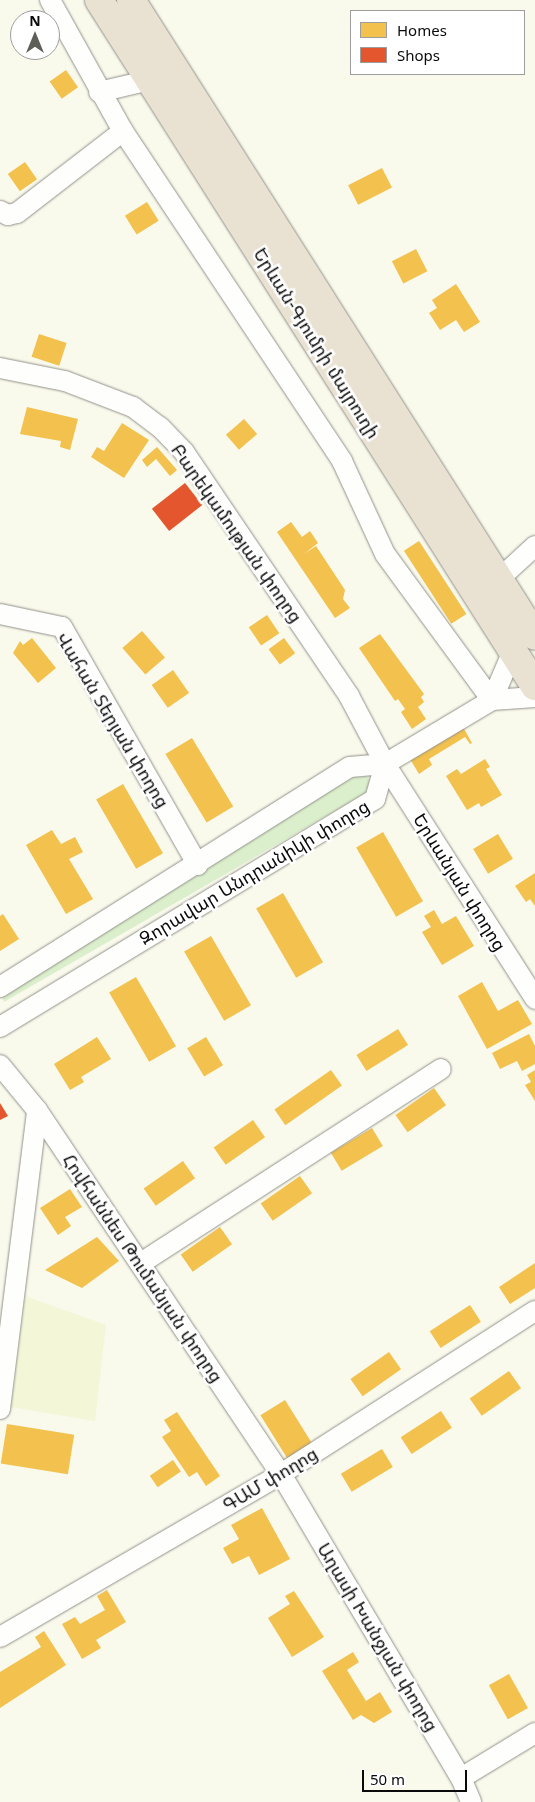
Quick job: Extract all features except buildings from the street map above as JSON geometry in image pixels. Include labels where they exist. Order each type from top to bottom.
[{"type":"highway","name":"Երևան-Գյումրի մայրուղի","points":[[99,0],[396,467],[524,643]]},
{"type":"highway","name":"Երևան-Գյումրի մայրուղի","points":[[131,0],[499,578],[524,643],[535,686]]},
{"type":"highway","points":[[396,467],[418,452]]},
{"type":"street","points":[[50,0],[99,92],[123,131],[342,461],[386,554],[492,700]]},
{"type":"street","points":[[99,92],[150,80]]},
{"type":"street","points":[[0,211],[8,215],[17,214],[123,131]]},
{"type":"street","name":"Բարեկամության փողոց","points":[[0,368],[65,381],[132,407],[160,427],[184,452],[349,696],[385,764]]},
{"type":"street","points":[[499,578],[535,546]]},
{"type":"street","name":"Վահան Տերյան փողոց","points":[[0,614],[62,627],[198,865]]},
{"type":"street","points":[[492,700],[524,643]]},
{"type":"street","points":[[385,764],[492,700],[535,697]]},
{"type":"street","name":"Զորավար Անդրանիկի փողոց","points":[[0,987],[198,865],[350,767],[385,764],[375,798],[0,1027]]},
{"type":"street","name":"Երևանյան փողոց","points":[[385,764],[535,999]]},
{"type":"street","name":"Հովհաննես Թումանյան փողոց","points":[[0,1065],[37,1110],[281,1474]]},
{"type":"street","points":[[140,1263],[440,1069]]},
{"type":"street","points":[[0,1409],[8,1293],[37,1110]]},
{"type":"street","name":"ԳԱՄ փողոց","points":[[0,1637],[281,1474],[535,1311]]},
{"type":"street","name":"Աղասի Խանջյան փողոց","points":[[281,1474],[461,1778],[471,1802]]},
{"type":"street","points":[[461,1778],[535,1733]]},
{"type":"green space","points":[[364,771],[374,788],[4,1002],[0,995],[0,981]]},
{"type":"green space","points":[[25,1296],[106,1325],[95,1421],[10,1407]]}]
